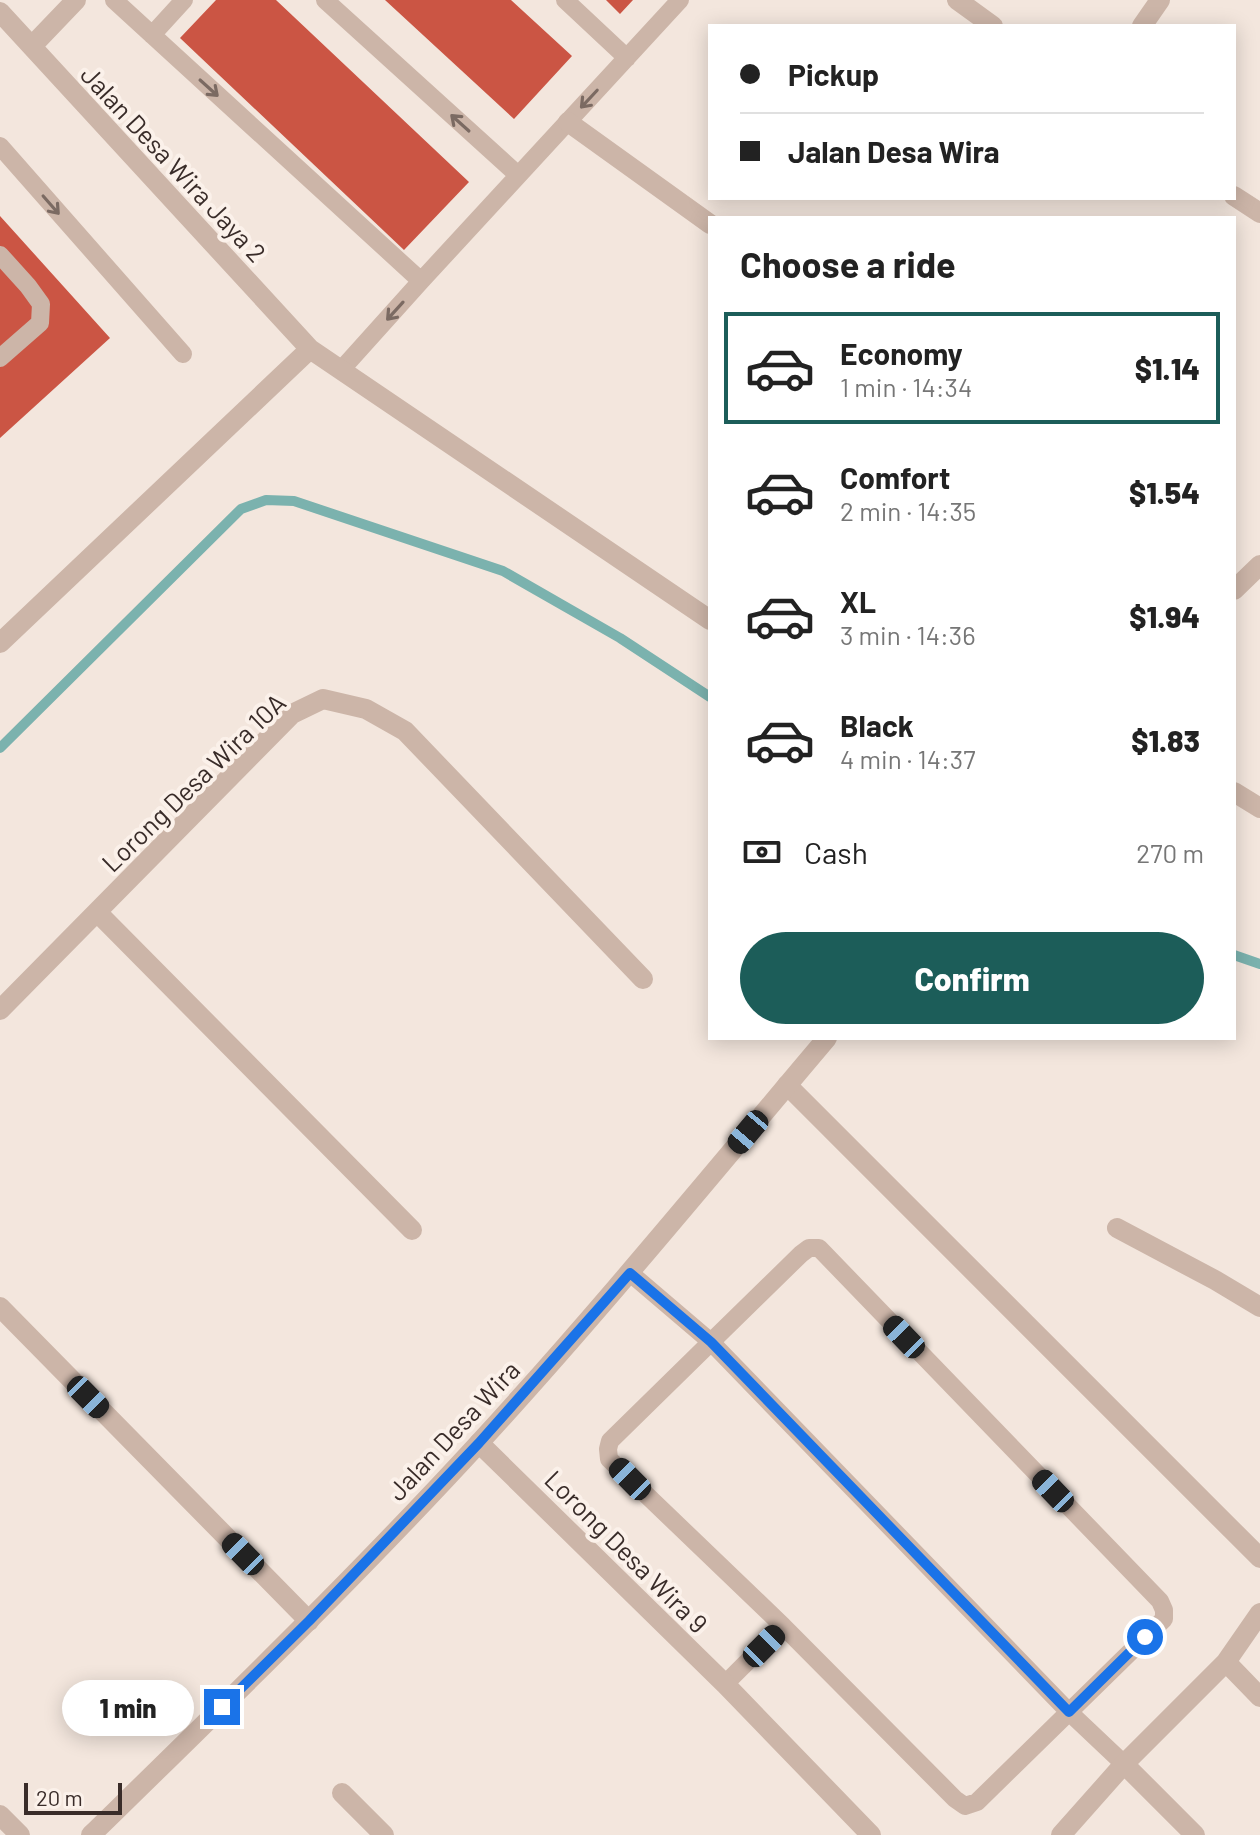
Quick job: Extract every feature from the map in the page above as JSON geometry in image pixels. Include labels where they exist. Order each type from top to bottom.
[{"type":"street","points":[[32,46],[76,0]]},
{"type":"street","points":[[957,0],[990,24]]},
{"type":"street","points":[[1143,24],[1160,0]]},
{"type":"street","name":"Jalan Desa Wira Jaya 2","points":[[0,12],[310,349],[708,619]]},
{"type":"street","points":[[568,122],[708,223]]},
{"type":"street","points":[[1236,197],[1260,213]]},
{"type":"street","points":[[0,643],[310,349]]},
{"type":"street","points":[[1236,588],[1260,565]]},
{"type":"street","name":"Lorong Desa Wira 10A","points":[[0,1010],[292,714],[323,699],[366,709],[405,731],[643,979]]},
{"type":"street","points":[[1236,793],[1260,808]]},
{"type":"street","points":[[97,912],[412,1230]]},
{"type":"street","name":"Jalan Desa Wira","points":[[91,1835],[309,1621],[479,1443],[630,1273],[825,1040]]},
{"type":"street","points":[[787,1085],[1260,1558]]},
{"type":"street","points":[[1117,1228],[1260,1307]]},
{"type":"street","points":[[0,1307],[309,1621]]},
{"type":"street","name":"Lorong Desa Wira 9","points":[[479,1443],[725,1684],[871,1835]]},
{"type":"street","points":[[1061,1835],[1124,1764],[1226,1662],[1260,1613]]},
{"type":"street","points":[[1226,1662],[1260,1697]]},
{"type":"street","points":[[1124,1764],[1195,1835]]},
{"type":"street","points":[[342,1793],[384,1835]]},
{"type":"street","points":[[0,1815],[20,1835]]},
{"type":"lane","points":[[114,0],[421,281]]},
{"type":"lane","points":[[152,35],[184,0]]},
{"type":"lane","points":[[325,0],[518,175]]},
{"type":"lane","points":[[565,0],[627,58]]},
{"type":"lane","points":[[341,370],[680,0]]},
{"type":"lane","points":[[0,146],[183,354]]},
{"type":"lane","points":[[0,255],[41,304],[40,323],[0,358]]},
{"type":"lane","points":[[809,1248],[819,1248],[1160,1601],[1164,1619],[977,1802],[965,1806],[955,1799],[783,1626],[609,1459],[610,1441],[711,1342],[801,1254],[809,1248]]},
{"type":"lane","points":[[630,1273],[711,1342],[1069,1712],[1124,1764]]},
{"type":"lane","points":[[725,1684],[783,1626]]},
{"type":"building","points":[[216,0],[276,0],[469,182],[404,250],[180,38]]},
{"type":"building","points":[[385,0],[511,0],[572,56],[514,119]]},
{"type":"building","points":[[606,0],[633,0],[620,14]]},
{"type":"building","points":[[0,216],[110,338],[0,438]]},
{"type":"waterway","points":[[0,748],[241,509],[266,500],[294,501],[503,571],[620,638],[708,696]]},
{"type":"waterway","points":[[1236,956],[1260,964]]},
{"type":"route","points":[[222,1707],[479,1443],[630,1273],[711,1342],[1069,1712],[1145,1637]]}]
